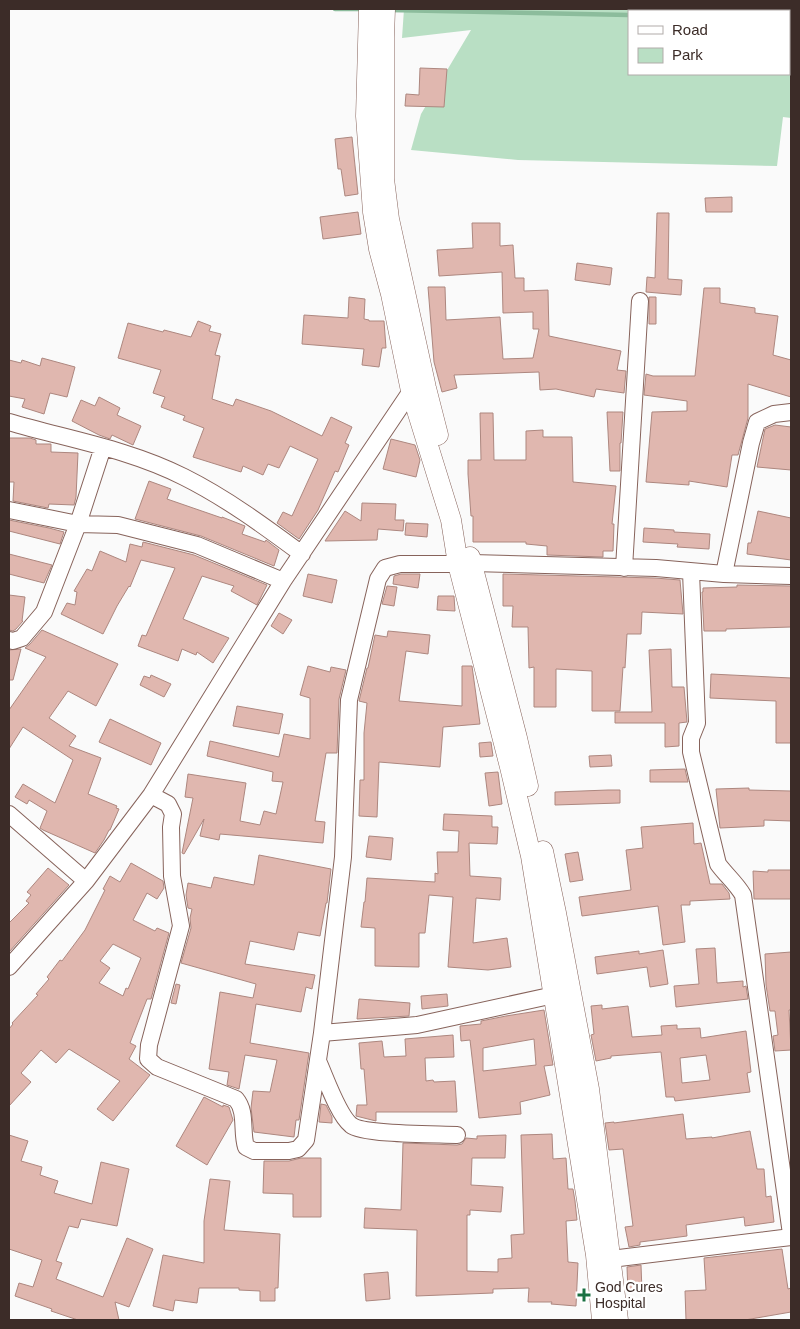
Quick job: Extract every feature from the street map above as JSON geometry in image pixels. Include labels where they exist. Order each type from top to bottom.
[{"type":"main road","points":[[369,9],[376,37],[384,179],[389,219],[529,847],[596,1255],[602,1320]]},
{"type":"main road","points":[[386,9],[376,37],[366,116],[373,212],[379,249],[391,294],[411,391],[517,738],[556,913],[589,1089],[618,1320]]},
{"type":"street","points":[[624,568],[640,301]]},
{"type":"street","points":[[9,967],[86,881],[150,796],[283,581],[411,391]]},
{"type":"street","points":[[724,574],[757,422],[774,414],[791,412]]},
{"type":"street","points":[[9,422],[131,455],[183,476],[244,512],[302,554]]},
{"type":"street","points":[[9,640],[22,638],[44,612],[78,524],[103,447]]},
{"type":"street","points":[[9,510],[78,524],[118,525],[197,545],[283,581]]},
{"type":"street","points":[[150,796],[168,804],[173,814],[171,827],[172,876],[181,926],[149,1045],[148,1059],[157,1067],[236,1099],[241,1105],[243,1112],[243,1137],[246,1147],[254,1151],[289,1151],[298,1148],[306,1140],[322,1033],[343,857],[349,700],[378,579],[385,568],[400,564],[465,563],[656,568],[690,572],[791,576]]},
{"type":"street","points":[[611,1259],[791,1236],[743,894],[734,880],[718,864],[691,752],[691,738],[697,723],[690,572]]},
{"type":"street","points":[[9,814],[86,881]]},
{"type":"street","points":[[322,1033],[417,1026],[554,996]]},
{"type":"street","points":[[318,1060],[344,1117],[352,1126],[369,1131],[457,1135]]},
{"type":"green space","points":[[404,9],[791,9],[791,118],[783,117],[777,166],[518,160],[411,150],[421,114],[471,30],[402,38]]},
{"type":"building","points":[[420,68],[447,69],[444,107],[405,106],[406,94],[419,95]]},
{"type":"building","points":[[352,137],[358,194],[345,196],[341,169],[338,169],[335,139]]},
{"type":"building","points":[[732,197],[732,212],[706,212],[705,198]]},
{"type":"building","points":[[358,212],[361,234],[323,239],[320,217]]},
{"type":"building","points":[[657,213],[669,213],[668,279],[682,280],[681,295],[646,292],[647,277],[655,278]]},
{"type":"building","points":[[472,223],[500,223],[500,246],[513,245],[515,278],[524,278],[524,291],[548,290],[549,336],[621,351],[617,370],[626,371],[624,393],[596,389],[594,397],[556,389],[540,390],[539,372],[454,375],[457,388],[442,392],[434,362],[428,287],[445,287],[446,320],[500,317],[503,359],[533,358],[539,329],[533,329],[533,312],[503,313],[502,272],[439,276],[437,250],[473,248]]},
{"type":"building","points":[[577,263],[612,268],[610,285],[575,280]]},
{"type":"building","points":[[704,288],[720,288],[720,303],[755,308],[755,313],[778,316],[773,355],[791,360],[791,397],[748,384],[748,418],[738,455],[732,455],[727,487],[689,481],[689,485],[646,482],[652,412],[687,411],[687,401],[644,395],[646,374],[653,376],[695,376]]},
{"type":"building","points":[[349,297],[365,299],[364,319],[384,321],[386,348],[382,348],[379,367],[362,365],[364,349],[302,344],[304,315],[348,318]]},
{"type":"building","points":[[649,297],[656,297],[656,324],[649,324]]},
{"type":"building","points":[[198,321],[211,326],[209,331],[221,334],[215,355],[220,356],[212,399],[233,406],[236,399],[271,411],[322,436],[331,417],[352,427],[345,443],[349,445],[338,472],[335,471],[318,510],[299,539],[277,523],[283,512],[292,516],[318,459],[290,446],[279,468],[268,464],[263,475],[243,466],[241,472],[193,457],[204,428],[183,420],[185,416],[161,407],[165,397],[153,393],[161,370],[118,358],[128,323],[191,337]]},
{"type":"building","points":[[42,358],[75,367],[67,397],[50,393],[44,414],[22,407],[25,399],[9,396],[9,360],[21,363],[22,360],[40,366]]},
{"type":"building","points":[[99,397],[120,408],[117,415],[141,426],[133,445],[112,435],[110,439],[99,435],[72,421],[81,400],[95,406]]},
{"type":"building","points":[[607,412],[623,412],[620,471],[610,471]]},
{"type":"building","points":[[480,413],[493,413],[494,460],[526,460],[526,431],[543,430],[543,437],[572,437],[573,482],[616,486],[612,524],[614,524],[613,551],[603,551],[603,557],[547,555],[547,546],[526,544],[526,542],[473,542],[473,516],[471,516],[468,460],[481,460]]},
{"type":"building","points":[[775,425],[791,427],[791,470],[757,467],[765,429]]},
{"type":"building","points":[[9,438],[30,438],[36,440],[36,444],[51,444],[51,452],[78,453],[74,505],[49,504],[48,508],[13,501],[14,482],[9,482]]},
{"type":"building","points":[[391,439],[415,445],[420,460],[416,477],[383,469]]},
{"type":"building","points":[[149,481],[171,489],[167,499],[245,526],[242,534],[265,542],[266,540],[279,550],[274,566],[201,536],[135,519]]},
{"type":"building","points":[[362,503],[396,504],[395,520],[404,520],[403,531],[378,529],[377,540],[325,541],[345,511],[361,521]]},
{"type":"building","points":[[758,511],[791,518],[791,560],[747,554],[748,543],[751,543]]},
{"type":"building","points":[[9,520],[64,532],[60,544],[9,531]]},
{"type":"building","points":[[406,523],[428,524],[427,537],[405,535]]},
{"type":"building","points":[[644,528],[710,534],[709,549],[677,547],[678,544],[643,542]]},
{"type":"building","points":[[143,542],[194,555],[267,585],[257,605],[231,591],[234,586],[202,576],[183,619],[229,638],[213,663],[197,652],[196,655],[182,649],[178,661],[138,646],[142,635],[146,636],[175,568],[141,560],[130,587],[117,606],[103,634],[61,614],[67,603],[75,605],[77,592],[74,591],[87,569],[92,571],[100,551],[126,562],[130,544],[142,547]]},
{"type":"building","points":[[9,554],[52,565],[44,583],[9,574]]},
{"type":"building","points":[[308,574],[337,580],[332,603],[303,596]]},
{"type":"building","points":[[420,574],[418,588],[393,584],[394,576]]},
{"type":"building","points":[[503,574],[680,580],[683,614],[642,612],[641,634],[627,634],[620,711],[592,711],[592,671],[556,669],[556,707],[534,707],[534,667],[529,668],[528,627],[512,627],[513,606],[503,606]]},
{"type":"building","points":[[737,585],[791,586],[791,627],[704,631],[703,588],[737,587]]},
{"type":"building","points":[[387,586],[397,587],[394,606],[382,604]]},
{"type":"building","points":[[9,595],[25,597],[23,621],[13,631],[9,630]]},
{"type":"building","points":[[438,596],[454,596],[455,611],[437,610]]},
{"type":"building","points":[[279,613],[292,620],[283,634],[271,626]]},
{"type":"building","points":[[42,630],[118,664],[96,706],[68,691],[49,718],[76,736],[69,746],[101,758],[88,794],[117,806],[116,808],[119,809],[110,830],[95,853],[40,828],[47,811],[29,800],[27,804],[15,797],[23,784],[55,803],[73,760],[23,727],[9,749],[9,710],[46,657],[25,648]]},
{"type":"building","points":[[388,631],[430,635],[428,654],[406,651],[399,701],[462,706],[462,666],[472,666],[480,724],[443,727],[440,767],[379,762],[377,817],[359,816],[360,780],[364,780],[364,733],[367,703],[359,701],[375,635],[387,637]]},
{"type":"building","points":[[21,649],[13,680],[9,680],[9,650]]},
{"type":"building","points":[[671,649],[672,687],[684,687],[687,722],[679,723],[679,746],[665,747],[665,723],[615,723],[615,712],[652,712],[649,650]]},
{"type":"building","points":[[308,666],[330,672],[331,667],[346,670],[339,699],[337,753],[326,753],[315,821],[325,822],[323,843],[220,834],[219,840],[200,836],[204,819],[184,854],[182,853],[193,798],[185,797],[188,774],[246,783],[240,821],[260,825],[264,811],[276,814],[283,782],[272,781],[273,772],[207,756],[210,741],[279,757],[284,734],[310,739],[310,698],[300,695]]},
{"type":"building","points":[[711,674],[791,678],[791,743],[776,743],[776,701],[710,698]]},
{"type":"building","points":[[151,675],[171,684],[164,697],[140,685],[144,676],[150,678]]},
{"type":"building","points":[[237,706],[283,714],[279,734],[233,726]]},
{"type":"building","points":[[110,719],[161,743],[151,765],[99,742]]},
{"type":"building","points":[[491,742],[493,756],[480,757],[479,743]]},
{"type":"building","points":[[611,755],[612,766],[590,767],[589,756]]},
{"type":"building","points":[[685,769],[688,782],[650,782],[650,770]]},
{"type":"building","points":[[498,772],[502,804],[489,806],[485,773]]},
{"type":"building","points":[[749,788],[749,790],[791,791],[791,821],[764,820],[764,826],[720,828],[716,789]]},
{"type":"building","points":[[620,790],[620,803],[555,805],[555,792]]},
{"type":"building","points":[[444,814],[492,816],[492,827],[498,827],[497,844],[469,843],[470,876],[501,878],[500,900],[476,898],[473,943],[507,938],[511,967],[488,970],[448,967],[453,897],[429,895],[425,933],[419,933],[419,967],[375,966],[375,928],[361,927],[367,878],[435,882],[435,873],[438,874],[437,852],[458,852],[459,831],[443,830]]},
{"type":"building","points":[[693,823],[694,844],[701,843],[710,884],[722,884],[729,893],[730,899],[690,901],[690,905],[681,905],[685,942],[663,945],[658,906],[582,916],[579,897],[631,890],[626,850],[643,848],[641,827]]},
{"type":"building","points":[[369,836],[393,838],[391,860],[366,857]]},
{"type":"building","points":[[578,852],[583,880],[570,882],[565,854]]},
{"type":"building","points":[[259,855],[331,869],[327,903],[320,936],[298,932],[294,950],[250,941],[245,964],[315,975],[312,989],[306,987],[301,1012],[256,1004],[250,1043],[309,1053],[299,1120],[296,1120],[294,1137],[254,1132],[251,1108],[253,1091],[270,1092],[277,1060],[245,1055],[239,1089],[227,1085],[229,1072],[209,1069],[220,992],[253,998],[256,984],[181,963],[191,928],[190,918],[192,909],[188,908],[186,895],[188,883],[211,888],[214,877],[254,885]]},
{"type":"building","points":[[131,863],[163,881],[164,888],[157,899],[147,893],[133,920],[155,931],[157,928],[169,933],[151,999],[147,999],[130,1043],[136,1046],[129,1059],[150,1075],[113,1121],[97,1109],[120,1081],[69,1049],[56,1063],[41,1050],[21,1073],[31,1082],[9,1106],[9,1029],[12,1023],[38,995],[36,994],[49,979],[47,977],[60,960],[62,961],[85,930],[110,876],[120,882]],"holes":[[[113,944],[141,958],[128,989],[126,988],[123,996],[99,983],[110,968],[100,961]]]},
{"type":"building","points":[[48,868],[69,885],[9,952],[9,923],[29,903],[26,901],[31,895],[27,892]]},
{"type":"building","points":[[768,870],[791,870],[791,899],[754,899],[753,871],[768,872]]},
{"type":"building","points":[[715,948],[717,983],[743,981],[743,987],[746,986],[748,999],[676,1007],[674,986],[699,984],[696,949]]},
{"type":"building","points":[[663,950],[668,984],[650,987],[647,967],[597,974],[595,957],[639,951],[639,954]]},
{"type":"building","points":[[791,952],[791,1010],[789,1010],[791,1050],[775,1051],[773,1036],[778,1035],[775,1011],[770,1011],[766,985],[765,954]]},
{"type":"building","points":[[176,984],[180,985],[176,1004],[171,1003]]},
{"type":"building","points":[[447,994],[448,1006],[422,1009],[421,996]]},
{"type":"building","points":[[359,999],[410,1003],[409,1016],[357,1019]]},
{"type":"building","points":[[602,1005],[602,1009],[628,1006],[632,1037],[662,1035],[661,1026],[677,1025],[677,1029],[700,1028],[701,1038],[746,1031],[751,1072],[747,1073],[750,1092],[675,1101],[674,1097],[666,1097],[661,1052],[611,1056],[611,1058],[596,1061],[591,1035],[594,1034],[591,1006]],"holes":[[[706,1055],[710,1080],[682,1083],[680,1058]]]},
{"type":"building","points":[[544,1010],[553,1065],[544,1066],[550,1095],[520,1102],[521,1114],[479,1118],[470,1040],[461,1041],[460,1026],[481,1024],[481,1021]],"holes":[[[534,1039],[536,1065],[483,1071],[483,1048]]]},
{"type":"building","points":[[453,1035],[454,1057],[425,1058],[426,1081],[455,1081],[457,1112],[376,1112],[376,1121],[356,1116],[357,1105],[367,1105],[364,1069],[361,1069],[359,1043],[382,1041],[384,1057],[406,1056],[405,1039]]},
{"type":"building","points":[[204,1097],[223,1107],[223,1105],[229,1107],[233,1120],[207,1165],[176,1146]]},
{"type":"building","points":[[321,1104],[326,1105],[332,1117],[332,1123],[319,1122]]},
{"type":"building","points":[[683,1114],[686,1139],[712,1138],[750,1131],[757,1169],[764,1169],[766,1197],[771,1196],[774,1222],[745,1226],[744,1217],[686,1225],[687,1236],[640,1242],[640,1245],[629,1247],[625,1227],[633,1226],[623,1149],[609,1150],[605,1123]]},
{"type":"building","points":[[552,1134],[553,1159],[566,1158],[568,1189],[573,1189],[575,1201],[577,1220],[566,1221],[568,1262],[578,1263],[576,1306],[551,1304],[552,1302],[528,1302],[529,1288],[493,1289],[493,1293],[416,1296],[417,1230],[364,1228],[365,1208],[401,1210],[403,1143],[457,1145],[462,1144],[466,1138],[477,1139],[477,1136],[506,1135],[505,1158],[472,1158],[471,1185],[503,1187],[501,1212],[470,1210],[470,1215],[467,1215],[467,1271],[498,1272],[498,1259],[512,1258],[511,1235],[524,1234],[521,1135]]},
{"type":"building","points":[[9,1135],[28,1141],[21,1161],[42,1167],[40,1175],[58,1181],[54,1193],[92,1204],[101,1162],[129,1169],[117,1226],[81,1219],[78,1228],[69,1226],[56,1261],[62,1263],[56,1279],[103,1297],[127,1238],[153,1249],[129,1307],[115,1302],[119,1320],[78,1320],[15,1296],[19,1283],[33,1287],[42,1260],[9,1249]]},
{"type":"building","points":[[301,1158],[321,1158],[321,1217],[293,1217],[293,1194],[263,1193],[264,1161],[289,1161]]},
{"type":"building","points":[[210,1179],[230,1181],[224,1230],[280,1234],[278,1288],[275,1288],[275,1301],[260,1301],[260,1291],[239,1290],[239,1288],[199,1288],[197,1303],[175,1300],[173,1311],[153,1306],[163,1255],[204,1263],[204,1221]]},
{"type":"building","points":[[782,1249],[788,1289],[791,1288],[791,1312],[745,1320],[686,1320],[685,1291],[706,1290],[704,1258]]},
{"type":"building","points":[[641,1265],[642,1291],[628,1292],[627,1267]]},
{"type":"building","points":[[388,1272],[390,1299],[366,1301],[364,1274]]},
{"type":"waterway","points":[[335,9],[365,9]]},
{"type":"waterway","points":[[390,10],[628,15]]},
{"type":"place","name":"God Cures Hospital","points":[[584,1295]]}]
